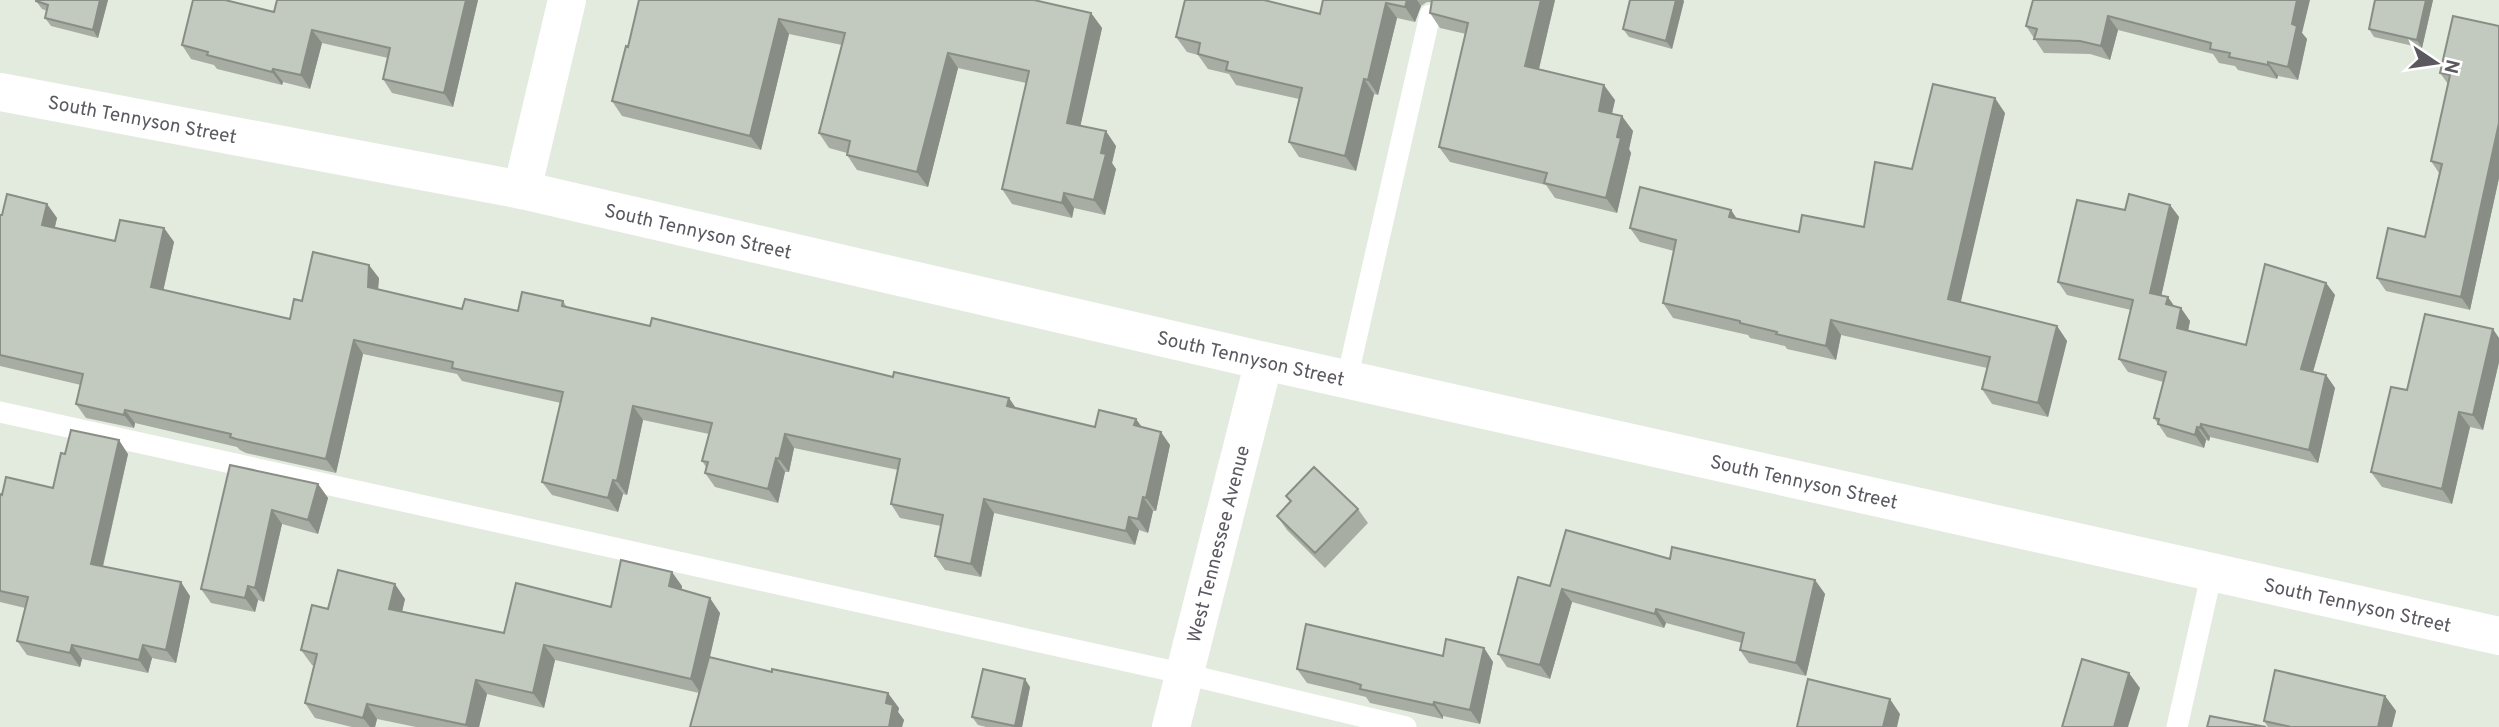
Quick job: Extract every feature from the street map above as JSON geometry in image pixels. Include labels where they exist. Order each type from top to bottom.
[{"type":"street","points":[[522,190],[567,0]]},
{"type":"street","name":"South Tennyson Street","points":[[0,92],[522,190],[1264,361],[2499,636]]},
{"type":"street","name":"West Tennessee Avenue","points":[[1171,727],[1264,361]]},
{"type":"lane","points":[[1347,379],[1430,15]]},
{"type":"lane","points":[[0,412],[1185,674],[1406,727]]},
{"type":"lane","points":[[2177,727],[2212,572]]},
{"type":"building","points":[[36,0],[100,0],[93,30],[45,18],[48,5]]},
{"type":"building","points":[[193,0],[225,0],[274,12],[277,0],[466,0],[444,93],[383,79],[390,48],[312,30],[301,75],[273,69],[272,72],[207,55],[208,52],[182,45]]},
{"type":"building","points":[[639,0],[1034,0],[1091,13],[1067,123],[1106,131],[1101,153],[1106,154],[1094,200],[1064,193],[1062,203],[1002,189],[1029,71],[948,53],[917,172],[847,155],[850,141],[819,133],[845,33],[779,19],[750,136],[612,101]]},
{"type":"building","points":[[1185,0],[1264,0],[1320,14],[1323,0],[1407,0],[1405,7],[1386,3],[1368,80],[1364,79],[1345,156],[1289,142],[1302,88],[1226,70],[1228,62],[1198,54],[1200,43],[1176,37]]},
{"type":"building","points":[[1432,0],[1541,0],[1525,66],[1604,85],[1599,111],[1622,116],[1617,137],[1621,138],[1606,198],[1544,183],[1547,173],[1439,147],[1468,23],[1430,13]]},
{"type":"building","points":[[1630,0],[1676,0],[1666,41],[1623,29]]},
{"type":"building","points":[[2033,0],[2297,0],[2292,24],[2297,26],[2288,67],[2229,57],[2230,53],[2210,49],[2211,43],[2108,16],[2101,46],[2080,41],[2034,39],[2037,29],[2026,26]]},
{"type":"building","points":[[2375,0],[2426,0],[2417,40],[2369,29]]},
{"type":"building","points":[[2453,16],[2499,26],[2499,123],[2461,297],[2377,278],[2388,228],[2425,237],[2442,164],[2431,161],[2450,75],[2440,73]]},
{"type":"building","points":[[1933,84],[1995,98],[1948,299],[2057,326],[2038,403],[1982,389],[1990,357],[1831,320],[1826,346],[1776,334],[1777,332],[1740,321],[1663,303],[1676,240],[1630,228],[1640,187],[1731,210],[1729,217],[1799,232],[1802,215],[1864,227],[1875,162],[1912,169]]},
{"type":"building","points":[[7,194],[47,204],[42,225],[115,241],[120,220],[164,228],[151,287],[290,319],[294,299],[302,301],[313,252],[369,265],[368,287],[462,309],[465,299],[518,311],[522,292],[563,301],[562,306],[650,326],[652,318],[893,377],[894,372],[1009,398],[1007,406],[1095,427],[1099,410],[1136,419],[1134,425],[1161,432],[1146,498],[1143,497],[1138,519],[1129,517],[1126,531],[984,499],[971,564],[935,556],[943,515],[891,504],[900,459],[785,434],[768,489],[705,473],[708,462],[702,461],[712,423],[633,406],[617,481],[613,480],[608,498],[542,482],[563,392],[452,368],[453,362],[354,340],[326,459],[125,410],[124,415],[76,404],[83,374],[0,355],[0,215]]},
{"type":"building","points":[[2129,194],[2170,205],[2150,293],[2168,297],[2166,304],[2181,308],[2177,328],[2246,345],[2265,264],[2326,283],[2301,369],[2326,375],[2309,450],[2201,424],[2195,435],[2158,424],[2159,419],[2154,418],[2166,372],[2119,359],[2133,300],[2058,282],[2077,200],[2125,210]]},
{"type":"building","points":[[2425,314],[2493,329],[2473,415],[2459,412],[2442,489],[2371,472],[2391,387],[2407,390]]},
{"type":"building","points":[[71,430],[119,440],[91,564],[181,582],[166,650],[143,645],[139,660],[72,645],[70,653],[17,641],[28,597],[0,591],[0,494],[2,495],[6,477],[53,488],[61,453],[65,454]]},
{"type":"building","points":[[230,465],[318,484],[308,520],[272,510],[255,588],[248,586],[245,598],[201,589]]},
{"type":"building","points":[[1314,467],[1358,509],[1315,553],[1277,516],[1291,501],[1286,496]]},
{"type":"building","points":[[1566,530],[1670,559],[1672,547],[1815,580],[1796,663],[1740,650],[1744,633],[1656,609],[1655,614],[1562,589],[1540,665],[1498,654],[1518,577],[1550,586]]},
{"type":"building","points":[[621,560],[672,572],[669,586],[710,598],[691,679],[544,645],[533,693],[476,680],[466,725],[367,704],[363,718],[305,703],[317,654],[301,650],[312,605],[328,609],[338,570],[395,584],[389,609],[504,633],[516,583],[611,607]]},
{"type":"building","points":[[1306,624],[1443,656],[1446,639],[1484,648],[1470,710],[1360,689],[1361,685],[1352,682],[1297,669]]},
{"type":"building","points":[[709,657],[772,672],[772,669],[888,693],[886,703],[893,705],[889,727],[690,727]]},
{"type":"building","points":[[2082,659],[2129,673],[2114,727],[2062,727]]},
{"type":"building","points":[[983,669],[1025,679],[1015,726],[972,717]]},
{"type":"building","points":[[2275,670],[2385,696],[2378,727],[2291,727],[2264,721]]},
{"type":"building","points":[[1808,679],[1890,699],[1883,727],[1797,727]]},
{"type":"building","points":[[2210,716],[2266,727],[2207,727]]}]
